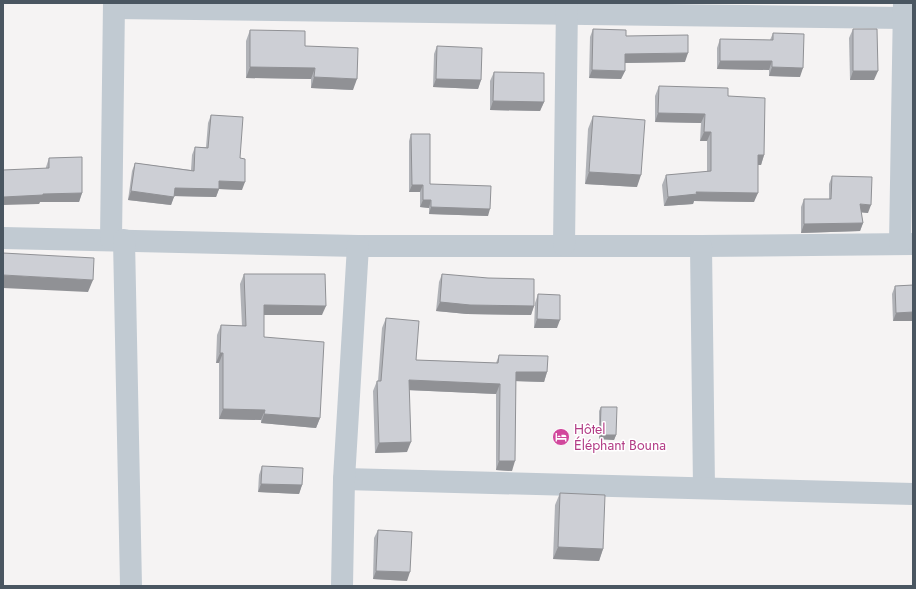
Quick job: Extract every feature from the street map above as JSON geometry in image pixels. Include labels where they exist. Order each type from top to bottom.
[{"type":"street","points":[[3,238],[117,240],[358,246],[701,246],[907,244],[904,10],[114,5],[117,240],[131,586]]},
{"type":"street","points":[[564,245],[567,8]]},
{"type":"street","points":[[342,586],[344,479],[358,246]]},
{"type":"street","points":[[701,246],[704,487]]},
{"type":"street","points":[[344,479],[704,487],[913,494]]},
{"type":"building","points":[[593,29],[626,30],[626,36],[688,35],[688,53],[625,54],[625,71],[592,70]]},
{"type":"building","points":[[853,29],[877,29],[878,71],[853,71]]},
{"type":"building","points":[[250,30],[305,31],[305,46],[358,48],[357,79],[314,77],[315,68],[250,67]]},
{"type":"building","points":[[773,33],[804,34],[803,68],[772,67],[772,61],[720,61],[720,39],[773,40]]},
{"type":"building","points":[[437,46],[482,48],[481,80],[436,79]]},
{"type":"building","points":[[494,72],[544,73],[544,102],[493,101]]},
{"type":"building","points":[[659,86],[728,88],[728,96],[765,98],[764,155],[758,155],[758,193],[696,192],[697,194],[668,197],[666,175],[711,171],[711,132],[704,132],[705,114],[658,113]]},
{"type":"building","points":[[211,115],[243,117],[240,158],[245,159],[245,182],[219,181],[219,189],[175,188],[174,197],[131,191],[135,163],[194,171],[195,147],[208,148]]},
{"type":"building","points":[[593,116],[645,120],[641,175],[589,172]]},
{"type":"building","points":[[411,134],[430,134],[430,184],[491,186],[490,209],[431,207],[431,200],[423,200],[423,185],[412,185]]},
{"type":"building","points":[[82,157],[82,193],[3,197],[3,170],[49,168],[49,158]]},
{"type":"building","points":[[832,176],[872,177],[871,205],[860,204],[863,223],[804,224],[804,199],[831,199]]},
{"type":"building","points":[[3,253],[94,258],[93,280],[3,275]]},
{"type":"building","points":[[244,274],[325,274],[326,306],[264,305],[264,337],[324,342],[320,418],[264,414],[265,410],[223,409],[223,353],[220,353],[221,325],[246,326]]},
{"type":"building","points":[[442,274],[488,278],[534,279],[534,306],[470,305],[440,302]]},
{"type":"building","points":[[913,285],[913,312],[896,313],[895,286]]},
{"type":"building","points":[[538,294],[560,295],[560,320],[537,319]]},
{"type":"building","points":[[386,318],[419,321],[416,360],[498,363],[499,355],[548,356],[547,372],[516,372],[515,461],[499,461],[500,384],[409,380],[411,442],[379,443],[377,381],[381,381]]},
{"type":"building","points":[[601,407],[617,407],[616,435],[600,435]]},
{"type":"building","points":[[262,466],[303,468],[302,485],[261,484]]},
{"type":"building","points":[[560,493],[605,495],[603,549],[558,547]]},
{"type":"building","points":[[378,530],[412,532],[410,572],[376,571]]},
{"type":"place","name":"Hôtel Éléphant Bouna","points":[[561,437]]}]
